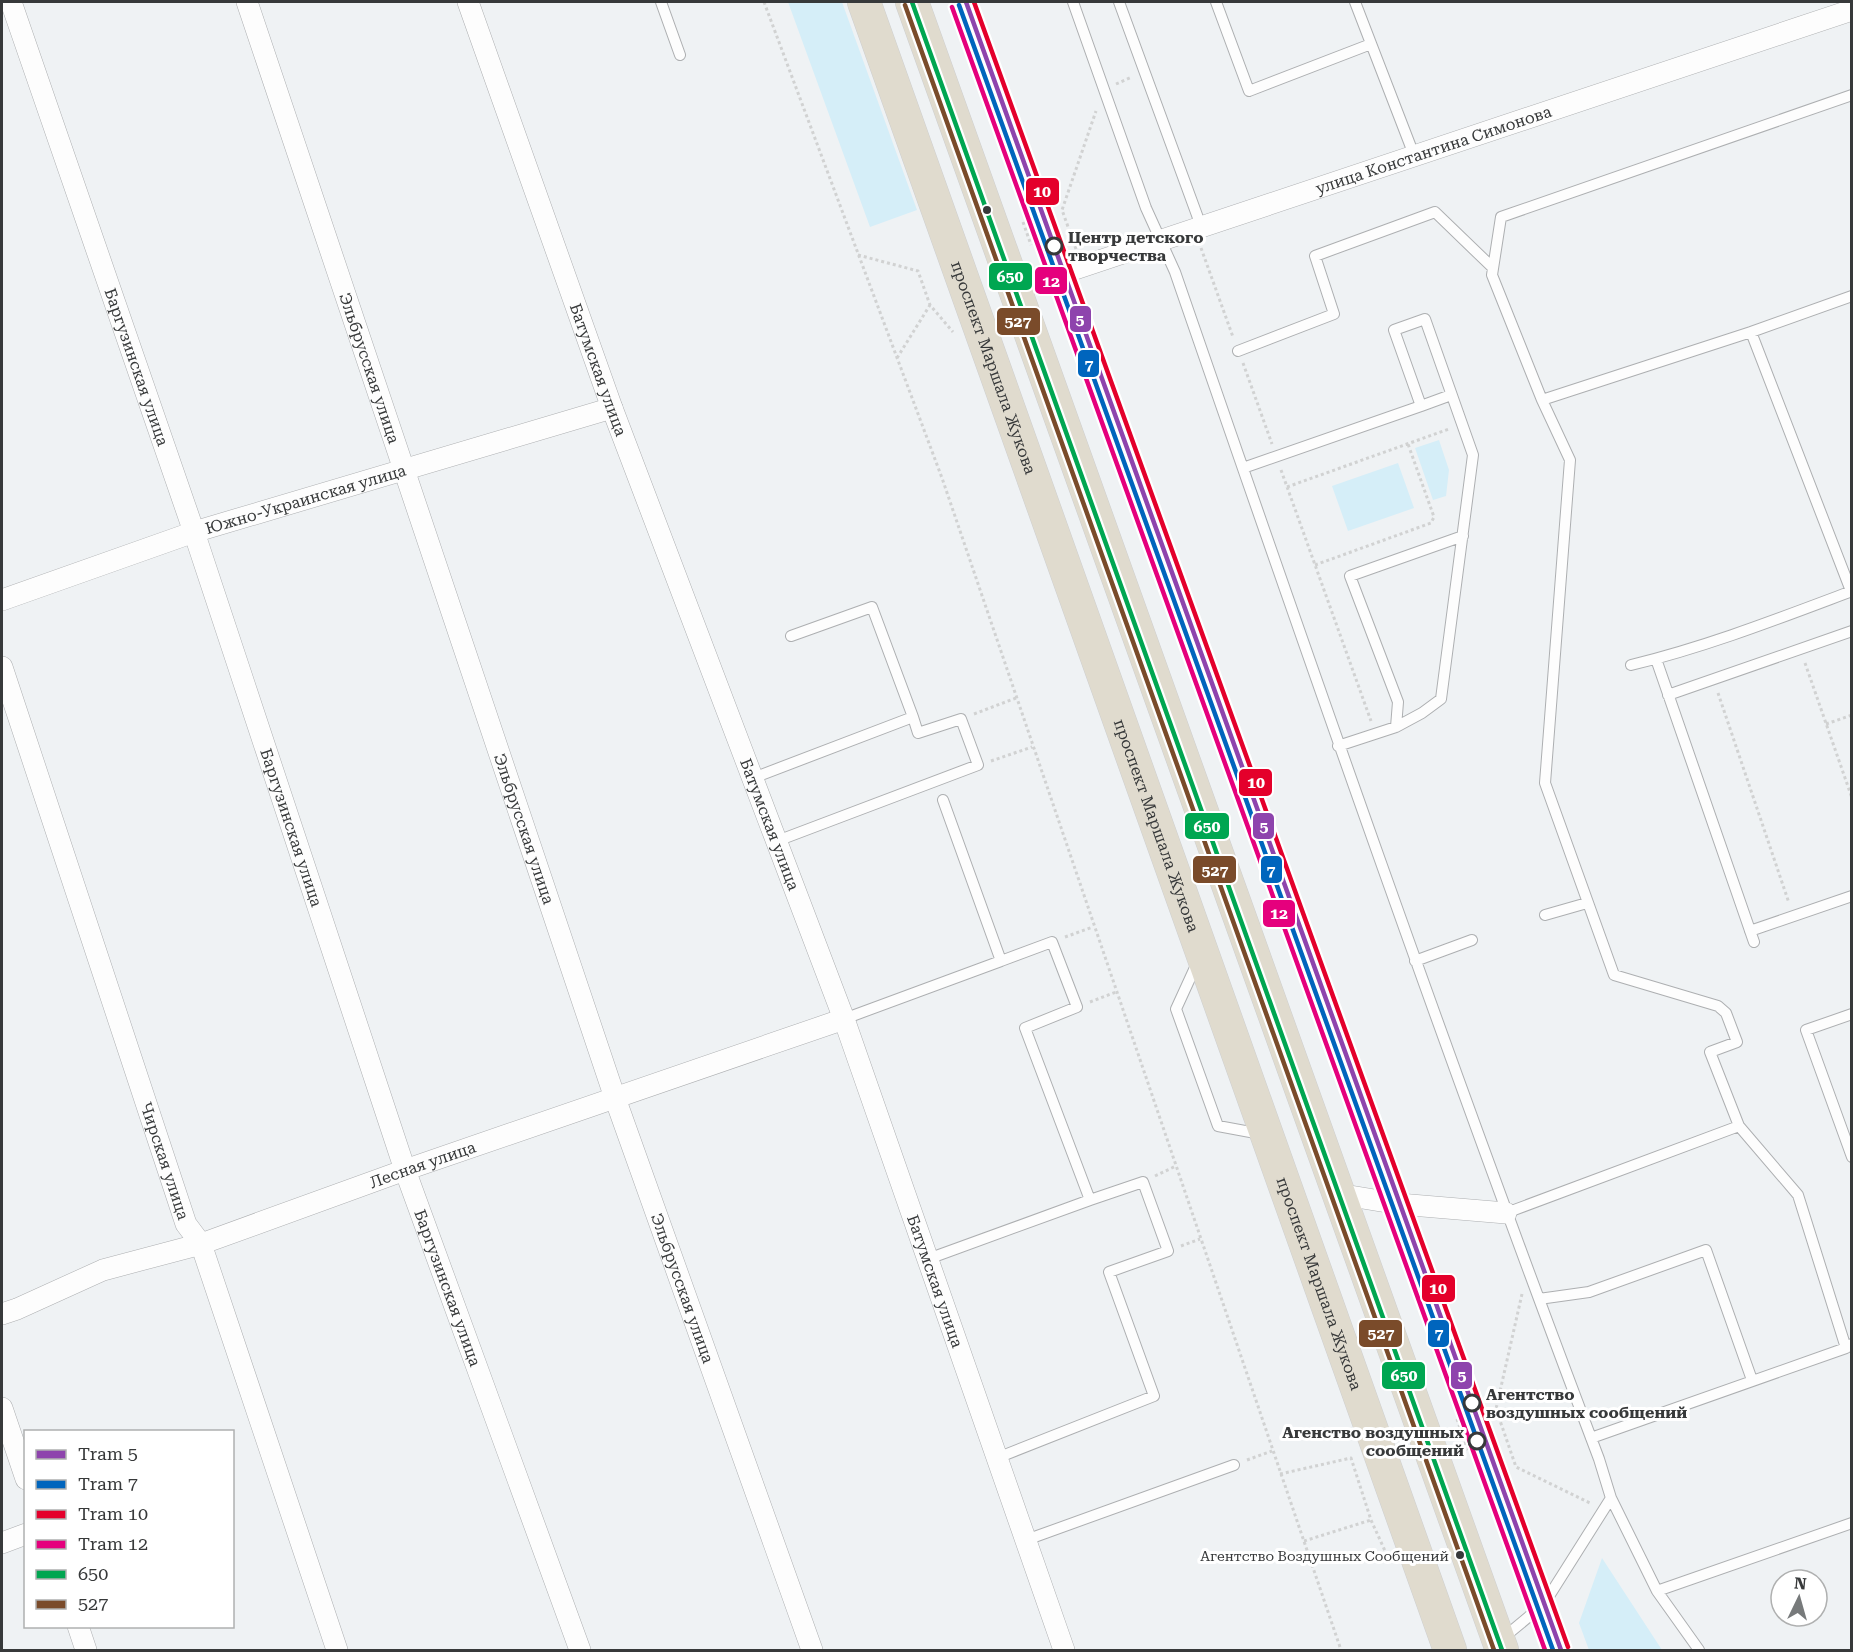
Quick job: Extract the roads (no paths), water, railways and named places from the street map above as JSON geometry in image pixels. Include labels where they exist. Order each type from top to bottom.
[{"type":"highway","name":"проспект Маршала Жукова","points":[[864,2],[1450,1650]]},
{"type":"highway","points":[[912,2],[1501,1646]]},
{"type":"street","name":"Баргузинская улица","points":[[11,2],[194,532],[405,1170],[580,1650]]},
{"type":"street","name":"Эльбрусская улица","points":[[247,2],[615,1098],[812,1650]]},
{"type":"street","name":"Батумская улица","points":[[468,2],[612,408],[844,1019],[1064,1650]]},
{"type":"street","name":"улица Константина Симонова","points":[[1015,289],[1851,10]]},
{"type":"street","name":"Южно-Украинская улица","points":[[2,600],[194,532],[612,408]]},
{"type":"street","name":"Чирская улица","points":[[2,666],[186,1224],[201,1244],[337,1650]]},
{"type":"street","name":"Лесная улица","points":[[2,1314],[103,1270],[201,1244],[405,1170],[844,1019]]},
{"type":"street","points":[[1338,1194],[1399,1204],[1506,1213]]},
{"type":"street","points":[[2,1408],[24,1473]]},
{"type":"street","points":[[2,1543],[24,1535]]},
{"type":"street","points":[[79,1628],[86,1650]]},
{"type":"lane","points":[[661,2],[680,55]]},
{"type":"lane","points":[[1073,2],[1146,208],[1175,272],[1338,746],[1611,1498],[1657,1591],[1699,1650]]},
{"type":"lane","points":[[1119,2],[1198,228]]},
{"type":"lane","points":[[1216,2],[1249,91],[1371,44]]},
{"type":"lane","points":[[1355,2],[1414,155]]},
{"type":"lane","points":[[1591,1438],[1849,1346],[1798,1195],[1739,1126],[1710,1052],[1737,1042],[1726,1013],[1718,1006],[1614,975],[1545,783],[1570,460],[1542,400],[1492,275],[1501,217],[1851,95]]},
{"type":"lane","points":[[1238,351],[1334,314],[1315,256],[1435,212],[1493,268]]},
{"type":"lane","points":[[1542,400],[1751,332],[1851,296]]},
{"type":"lane","points":[[1338,746],[1396,727],[1422,713],[1441,699],[1473,455],[1425,319],[1394,330],[1421,406]]},
{"type":"lane","points":[[1631,665],[1656,659],[1788,615],[1851,591],[1751,332]]},
{"type":"lane","points":[[1243,468],[1451,395]]},
{"type":"lane","points":[[1396,727],[1398,702],[1350,576],[1463,536]]},
{"type":"lane","points":[[777,841],[978,765],[961,719],[918,733],[872,607],[791,636]]},
{"type":"lane","points":[[1668,695],[1851,631]]},
{"type":"lane","points":[[1656,659],[1754,942]]},
{"type":"lane","points":[[753,778],[913,717]]},
{"type":"lane","points":[[943,800],[1001,961]]},
{"type":"lane","points":[[1750,931],[1851,896]]},
{"type":"lane","points":[[1545,915],[1587,903]]},
{"type":"lane","points":[[1415,961],[1472,940]]},
{"type":"lane","points":[[844,1019],[1052,942],[1077,1007],[1025,1028],[1090,1200]]},
{"type":"lane","points":[[1202,952],[1176,1009],[1179,1020],[1218,1126],[1267,1135]]},
{"type":"lane","points":[[1851,1014],[1806,1030],[1851,1157]]},
{"type":"lane","points":[[1506,1213],[1739,1126]]},
{"type":"lane","points":[[928,1259],[1143,1182],[1168,1251],[1109,1272],[1154,1396],[997,1458]]},
{"type":"lane","points":[[1539,1299],[1589,1292],[1706,1250],[1752,1380]]},
{"type":"lane","points":[[1026,1540],[1234,1465]]},
{"type":"lane","points":[[1501,1646],[1544,1604],[1611,1498]]},
{"type":"lane","points":[[1657,1591],[1851,1523]]},
{"type":"tram line","name":"5","points":[[966,2],[1561,1650]]},
{"type":"tram line","name":"10","points":[[974,2],[1568,1647]]},
{"type":"tram line","name":"7","points":[[959,5],[1553,1650]]},
{"type":"tram line","name":"12","points":[[952,7],[1545,1650]]},
{"type":"place","name":"Центр детского творчества","points":[[1054,246]]},
{"type":"place","name":"Агентство воздушных сообщений","points":[[1472,1403]]},
{"type":"place","name":"Агенство воздушных сообщений","points":[[1477,1441]]},
{"type":"place","name":"Агентство Воздушных Сообщений","points":[[1460,1555]]}]
